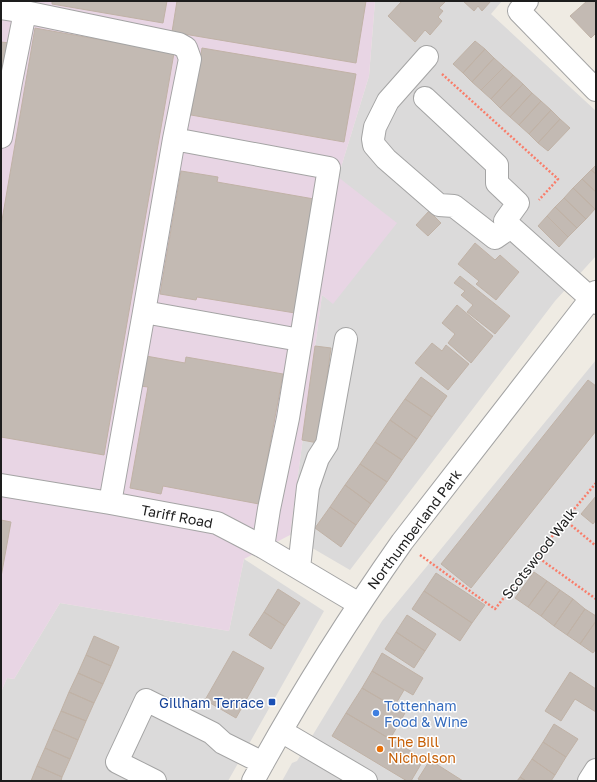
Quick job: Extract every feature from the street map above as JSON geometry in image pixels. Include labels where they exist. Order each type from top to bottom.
[{"type":"street","points":[[527,1],[519,11],[596,90]]},
{"type":"street","points":[[1,8],[179,44],[186,48],[190,58],[174,139],[110,503]]},
{"type":"street","points":[[1,137],[25,12]]},
{"type":"street","points":[[427,57],[388,101],[375,127],[373,139],[374,145],[386,159],[439,204],[454,206],[495,238],[511,227]]},
{"type":"street","points":[[425,98],[497,165],[497,183],[518,203],[505,221],[594,297]]},
{"type":"street","points":[[174,139],[329,168],[288,418],[269,509],[263,547]]},
{"type":"street","name":"Northumberland Park","points":[[258,772],[327,654],[359,604],[402,542],[594,297]]},
{"type":"street","points":[[144,312],[300,340]]},
{"type":"street","points":[[299,568],[308,487],[318,458],[327,444],[346,339]]},
{"type":"street","name":"Tariff Road","points":[[1,485],[110,503],[217,524],[263,547],[359,604]]},
{"type":"street","points":[[155,781],[117,762],[146,700],[212,733],[258,772]]},
{"type":"street","points":[[282,731],[365,781]]},
{"type":"street","points":[[589,781],[596,770]]},
{"type":"path","name":"Scotswood Walk","points":[[402,542],[495,609],[596,483]]},
{"type":"path","points":[[565,520],[596,546]]},
{"type":"path","points":[[536,556],[596,599]]},
{"type":"shaded area","points":[[1,1],[375,1],[369,76],[338,177],[397,223],[333,304],[322,295],[290,535],[244,559],[229,631],[60,603],[14,679],[7,678],[1,692]]},
{"type":"shaded area","points":[[375,1],[502,1],[491,14],[596,111],[596,256],[555,301],[350,570],[290,535],[322,295],[333,303],[338,177],[369,76]]},
{"type":"shaded area","points":[[596,360],[596,781],[282,781],[292,763],[297,761],[382,621]]},
{"type":"shaded area","points":[[244,559],[324,611],[228,781],[1,781],[1,692],[7,678],[14,679],[60,603],[229,631]]},
{"type":"building","points":[[52,1],[167,1],[163,23],[52,4]]},
{"type":"building","points":[[177,1],[366,1],[356,63],[172,32]]},
{"type":"building","points":[[402,1],[446,1],[439,8],[443,11],[438,17],[442,21],[430,35],[425,30],[415,42],[388,16]]},
{"type":"building","points":[[463,1],[491,1],[482,11],[478,6],[474,11]]},
{"type":"building","points":[[587,1],[596,1],[596,33],[591,38],[570,16]]},
{"type":"building","points":[[35,28],[174,53],[104,455],[1,437],[1,226]]},
{"type":"building","points":[[475,41],[485,49],[463,73],[453,64]]},
{"type":"building","points":[[1,42],[10,43],[1,94]]},
{"type":"building","points":[[202,48],[356,74],[344,142],[191,115]]},
{"type":"building","points":[[485,49],[494,58],[472,82],[463,73]]},
{"type":"building","points":[[494,58],[504,67],[481,90],[472,82]]},
{"type":"building","points":[[504,67],[513,75],[491,99],[481,90]]},
{"type":"building","points":[[513,75],[523,84],[500,108],[491,99]]},
{"type":"building","points":[[523,84],[532,93],[510,117],[500,108]]},
{"type":"building","points":[[532,93],[541,101],[519,125],[510,117]]},
{"type":"building","points":[[541,101],[551,110],[529,134],[519,125]]},
{"type":"building","points":[[551,110],[560,119],[538,143],[529,134]]},
{"type":"building","points":[[560,119],[570,128],[548,151],[538,143]]},
{"type":"building","points":[[596,165],[596,174],[591,170]]},
{"type":"building","points":[[591,170],[596,174],[596,192],[582,179]]},
{"type":"building","points":[[181,171],[218,177],[217,182],[314,199],[295,313],[197,297],[196,300],[160,294]]},
{"type":"building","points":[[582,179],[596,192],[595,209],[573,188]]},
{"type":"building","points":[[573,188],[595,209],[586,219],[564,198]]},
{"type":"building","points":[[564,198],[586,219],[577,228],[555,207]]},
{"type":"building","points":[[555,207],[577,228],[568,237],[547,216]]},
{"type":"building","points":[[429,211],[441,223],[428,236],[416,225]]},
{"type":"building","points":[[547,216],[568,237],[559,247],[538,226]]},
{"type":"building","points":[[475,243],[495,260],[500,255],[519,272],[496,300],[476,284],[479,281],[458,264]]},
{"type":"building","points":[[460,276],[510,316],[495,334],[467,312],[473,305],[461,295],[465,291],[454,283]]},
{"type":"building","points":[[457,305],[493,336],[471,363],[448,343],[455,334],[442,323]]},
{"type":"building","points":[[432,343],[442,351],[446,345],[469,364],[448,390],[415,363]]},
{"type":"building","points":[[315,346],[331,348],[318,443],[302,440]]},
{"type":"building","points":[[146,356],[185,363],[186,357],[283,374],[259,504],[163,486],[161,494],[130,488],[148,387],[140,386]]},
{"type":"building","points":[[421,377],[447,396],[432,417],[405,399]]},
{"type":"building","points":[[588,380],[596,386],[596,431],[471,588],[441,564]]},
{"type":"building","points":[[405,399],[432,417],[417,439],[390,420]]},
{"type":"building","points":[[390,420],[417,439],[402,460],[375,442]]},
{"type":"building","points":[[375,442],[402,460],[387,482],[360,464]]},
{"type":"building","points":[[360,464],[387,482],[371,504],[345,485]]},
{"type":"building","points":[[345,485],[371,504],[356,525],[330,507]]},
{"type":"building","points":[[596,496],[596,520],[593,524],[581,514]]},
{"type":"building","points":[[330,507],[356,525],[341,547],[315,528]]},
{"type":"building","points":[[1,520],[11,522],[1,577]]},
{"type":"building","points":[[534,572],[547,581],[528,607],[515,598]]},
{"type":"building","points":[[436,573],[485,605],[472,623],[424,591]]},
{"type":"building","points":[[547,581],[560,590],[541,616],[528,607]]},
{"type":"building","points":[[278,589],[300,603],[285,626],[264,612]]},
{"type":"building","points":[[560,590],[573,599],[554,626],[541,616]]},
{"type":"building","points":[[424,591],[472,623],[460,641],[412,609]]},
{"type":"building","points":[[573,599],[585,609],[567,635],[554,626]]},
{"type":"building","points":[[585,609],[596,616],[596,621],[580,644],[567,635]]},
{"type":"building","points":[[264,612],[285,626],[271,649],[249,635]]},
{"type":"building","points":[[407,615],[436,634],[425,651],[396,632]]},
{"type":"building","points":[[596,621],[596,649],[593,653],[580,644]]},
{"type":"building","points":[[396,632],[425,651],[414,668],[385,649]]},
{"type":"building","points":[[94,636],[119,647],[111,666],[86,655]]},
{"type":"building","points":[[233,651],[264,668],[236,718],[205,700]]},
{"type":"building","points":[[382,653],[423,678],[413,695],[372,671]]},
{"type":"building","points":[[86,655],[111,666],[103,684],[78,673]]},
{"type":"building","points":[[372,671],[404,690],[394,707],[362,688]]},
{"type":"building","points":[[570,672],[596,689],[596,712],[575,699],[561,721],[545,711]]},
{"type":"building","points":[[78,673],[103,684],[94,703],[69,692]]},
{"type":"building","name":"Tottenham Food & Wine","points":[[362,688],[405,713],[390,739],[346,713]]},
{"type":"building","points":[[69,692],[94,703],[86,721],[61,711]]},
{"type":"building","points":[[61,711],[86,721],[78,740],[53,729]]},
{"type":"building","name":"The Bill Nicholson","points":[[346,713],[424,759],[411,781],[407,781],[332,736]]},
{"type":"building","points":[[554,724],[578,739],[566,757],[543,742]]},
{"type":"building","points":[[53,729],[78,740],[70,759],[45,748]]},
{"type":"building","points":[[543,742],[566,757],[555,775],[532,759]]},
{"type":"building","points":[[45,748],[70,759],[62,777],[37,766]]},
{"type":"building","points":[[532,759],[555,775],[551,781],[526,781],[520,777]]},
{"type":"building","points":[[430,760],[463,781],[422,781],[418,779]]},
{"type":"building","points":[[37,766],[62,777],[61,781],[31,781]]},
{"type":"building","points":[[520,777],[526,781],[517,781]]},
{"type":"place","name":"Gillham Terrace","points":[[272,702]]},
{"type":"place","name":"Tottenham Food & Wine","points":[[376,713]]},
{"type":"place","name":"The Bill Nicholson","points":[[380,749]]}]
